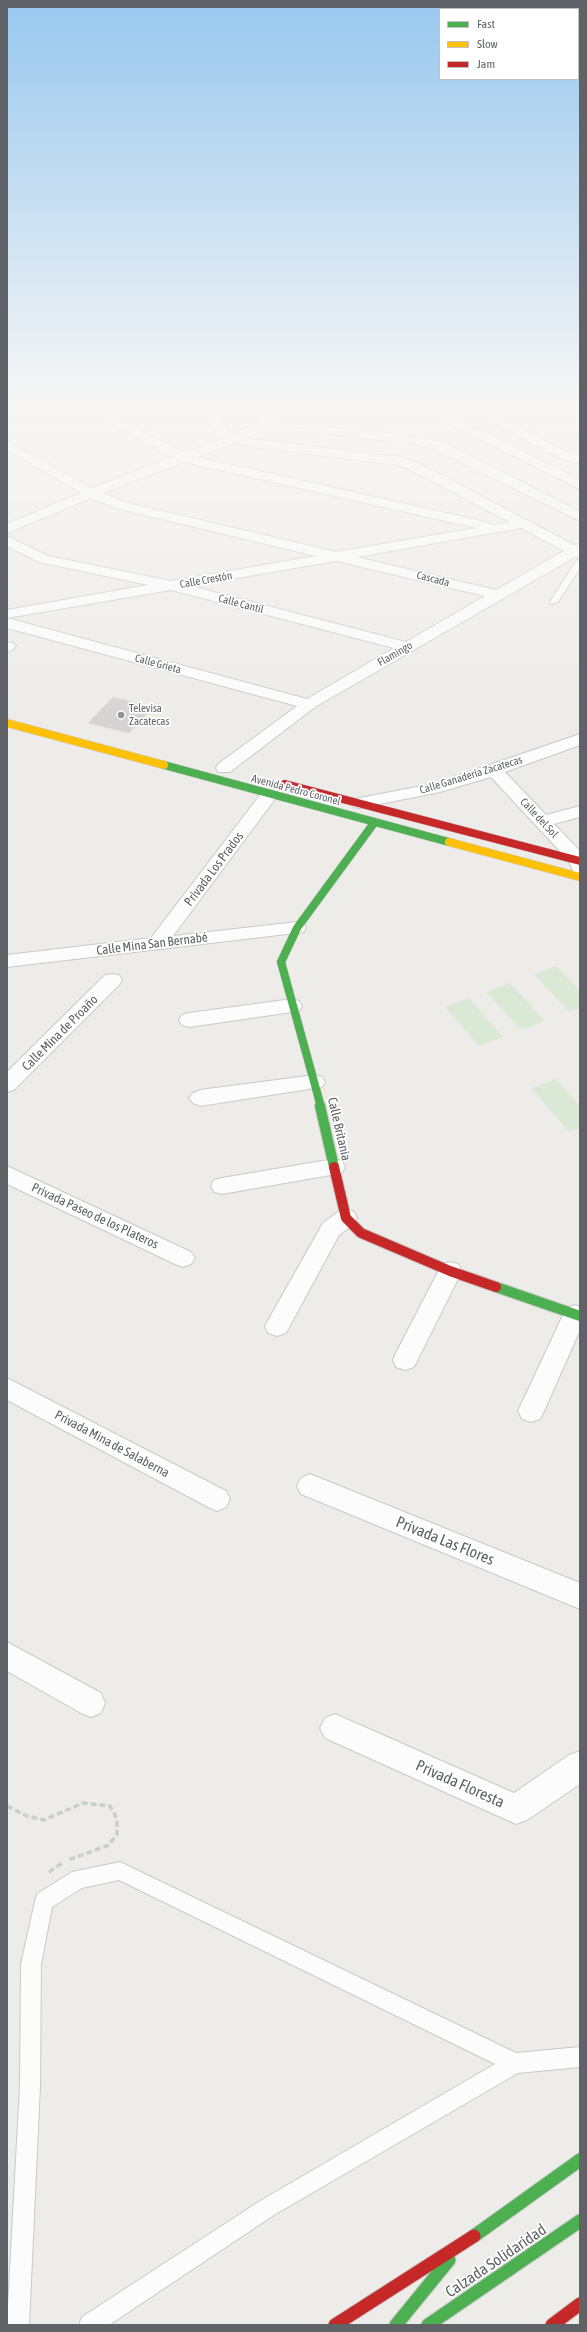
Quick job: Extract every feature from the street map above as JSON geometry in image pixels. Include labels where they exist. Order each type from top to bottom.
[{"type":"main road","name":"Avenida Pedro Coronel","points":[[7,723],[110,751],[273,788],[360,803],[579,867]]},
{"type":"main road","points":[[110,751],[120,740]]},
{"type":"main road","name":"Avenida Pedro Coronel","points":[[273,788],[374,823],[579,867]]},
{"type":"main road","name":"Calle Britania","points":[[346,1218],[315,1082],[292,1006],[281,962],[297,928],[374,823]]},
{"type":"main road","points":[[346,1218],[362,1233],[450,1271],[578,1316]]},
{"type":"main road","points":[[335,2325],[461,2245],[580,2160]]},
{"type":"main road","name":"Calzada Solidaridad","points":[[428,2325],[580,2221]]},
{"type":"main road","points":[[396,2325],[461,2245]]},
{"type":"street","points":[[7,529],[47,512]]},
{"type":"street","name":"Cascada","points":[[149,512],[498,595]]},
{"type":"street","points":[[421,512],[497,529]]},
{"type":"street","points":[[500,512],[578,553]]},
{"type":"street","points":[[570,512],[580,517]]},
{"type":"street","name":"Calle Crestón","points":[[7,614],[523,524]]},
{"type":"street","name":"Calle Cantil","points":[[7,540],[44,559],[173,586],[407,647]]},
{"type":"street","name":"Flamingo","points":[[226,769],[309,704],[498,595],[578,553]]},
{"type":"street","name":"Calle Grieta","points":[[7,623],[309,704]]},
{"type":"street","name":"Calle Ganadería Zacatecas","points":[[360,803],[440,786],[494,770],[580,739]]},
{"type":"street","name":"Calle del Sol","points":[[494,770],[543,822],[579,867]]},
{"type":"street","name":"Privada Los Prados","points":[[158,943],[273,788]]},
{"type":"street","points":[[543,822],[580,811]]},
{"type":"street","name":"Calle Mina San Bernabé","points":[[7,961],[297,928]]},
{"type":"street","name":"Calle Mina de Proaño","points":[[7,1085],[112,980]]},
{"type":"street","points":[[189,1020],[292,1006]]},
{"type":"street","points":[[200,1098],[315,1082]]},
{"type":"street","points":[[222,1186],[334,1168]]},
{"type":"street","name":"Privada Paseo de los Plateros","points":[[7,1174],[183,1258]]},
{"type":"street","points":[[277,1326],[331,1229],[346,1218]]},
{"type":"street","points":[[405,1360],[450,1271]]},
{"type":"street","points":[[531,1411],[578,1316]]},
{"type":"street","name":"Privada Mina de Salaberna","points":[[7,1388],[217,1499]]},
{"type":"street","name":"Privada Las Flores","points":[[310,1486],[580,1596]]},
{"type":"street","points":[[7,1656],[91,1704]]},
{"type":"street","name":"Privada Floresta","points":[[334,1728],[516,1809],[580,1766]]},
{"type":"lane","points":[[554,602],[578,553]]},
{"type":"lane","points":[[18,2325],[30,2086],[31,1964],[44,1902],[79,1879],[120,1871],[515,2063]]},
{"type":"lane","points":[[90,2325],[267,2208],[371,2149],[515,2063],[580,2057]]},
{"type":"green space","points":[[556,966],[580,991],[580,1008],[569,1012],[534,974]]},
{"type":"green space","points":[[510,983],[545,1021],[521,1030],[486,992]]},
{"type":"green space","points":[[469,998],[503,1037],[479,1046],[445,1007]]},
{"type":"green space","points":[[556,1079],[580,1106],[580,1128],[569,1132],[531,1088]]},
{"type":"building","name":"Televisa Zacatecas","points":[[113,697],[153,707],[129,733],[88,723]]},
{"type":"traffic: fast","points":[[164,765],[449,842]]},
{"type":"traffic: fast","points":[[334,1167],[315,1082],[281,962],[297,928],[374,823]]},
{"type":"traffic: fast","points":[[496,1287],[580,1316]]},
{"type":"traffic: fast","points":[[474,2236],[580,2160]]},
{"type":"traffic: fast","points":[[428,2325],[580,2221]]},
{"type":"traffic: fast","points":[[396,2325],[449,2260]]},
{"type":"traffic: slow","points":[[7,723],[164,765]]},
{"type":"traffic: slow","points":[[449,842],[580,877]]},
{"type":"traffic: jam","points":[[285,784],[580,861]]},
{"type":"traffic: jam","points":[[334,1167],[346,1218],[361,1233],[450,1271],[496,1287]]},
{"type":"traffic: jam","points":[[335,2325],[474,2236]]},
{"type":"traffic: jam","points":[[552,2325],[580,2304]]},
{"type":"place","name":"Televisa Zacatecas","points":[[121,715]]}]
